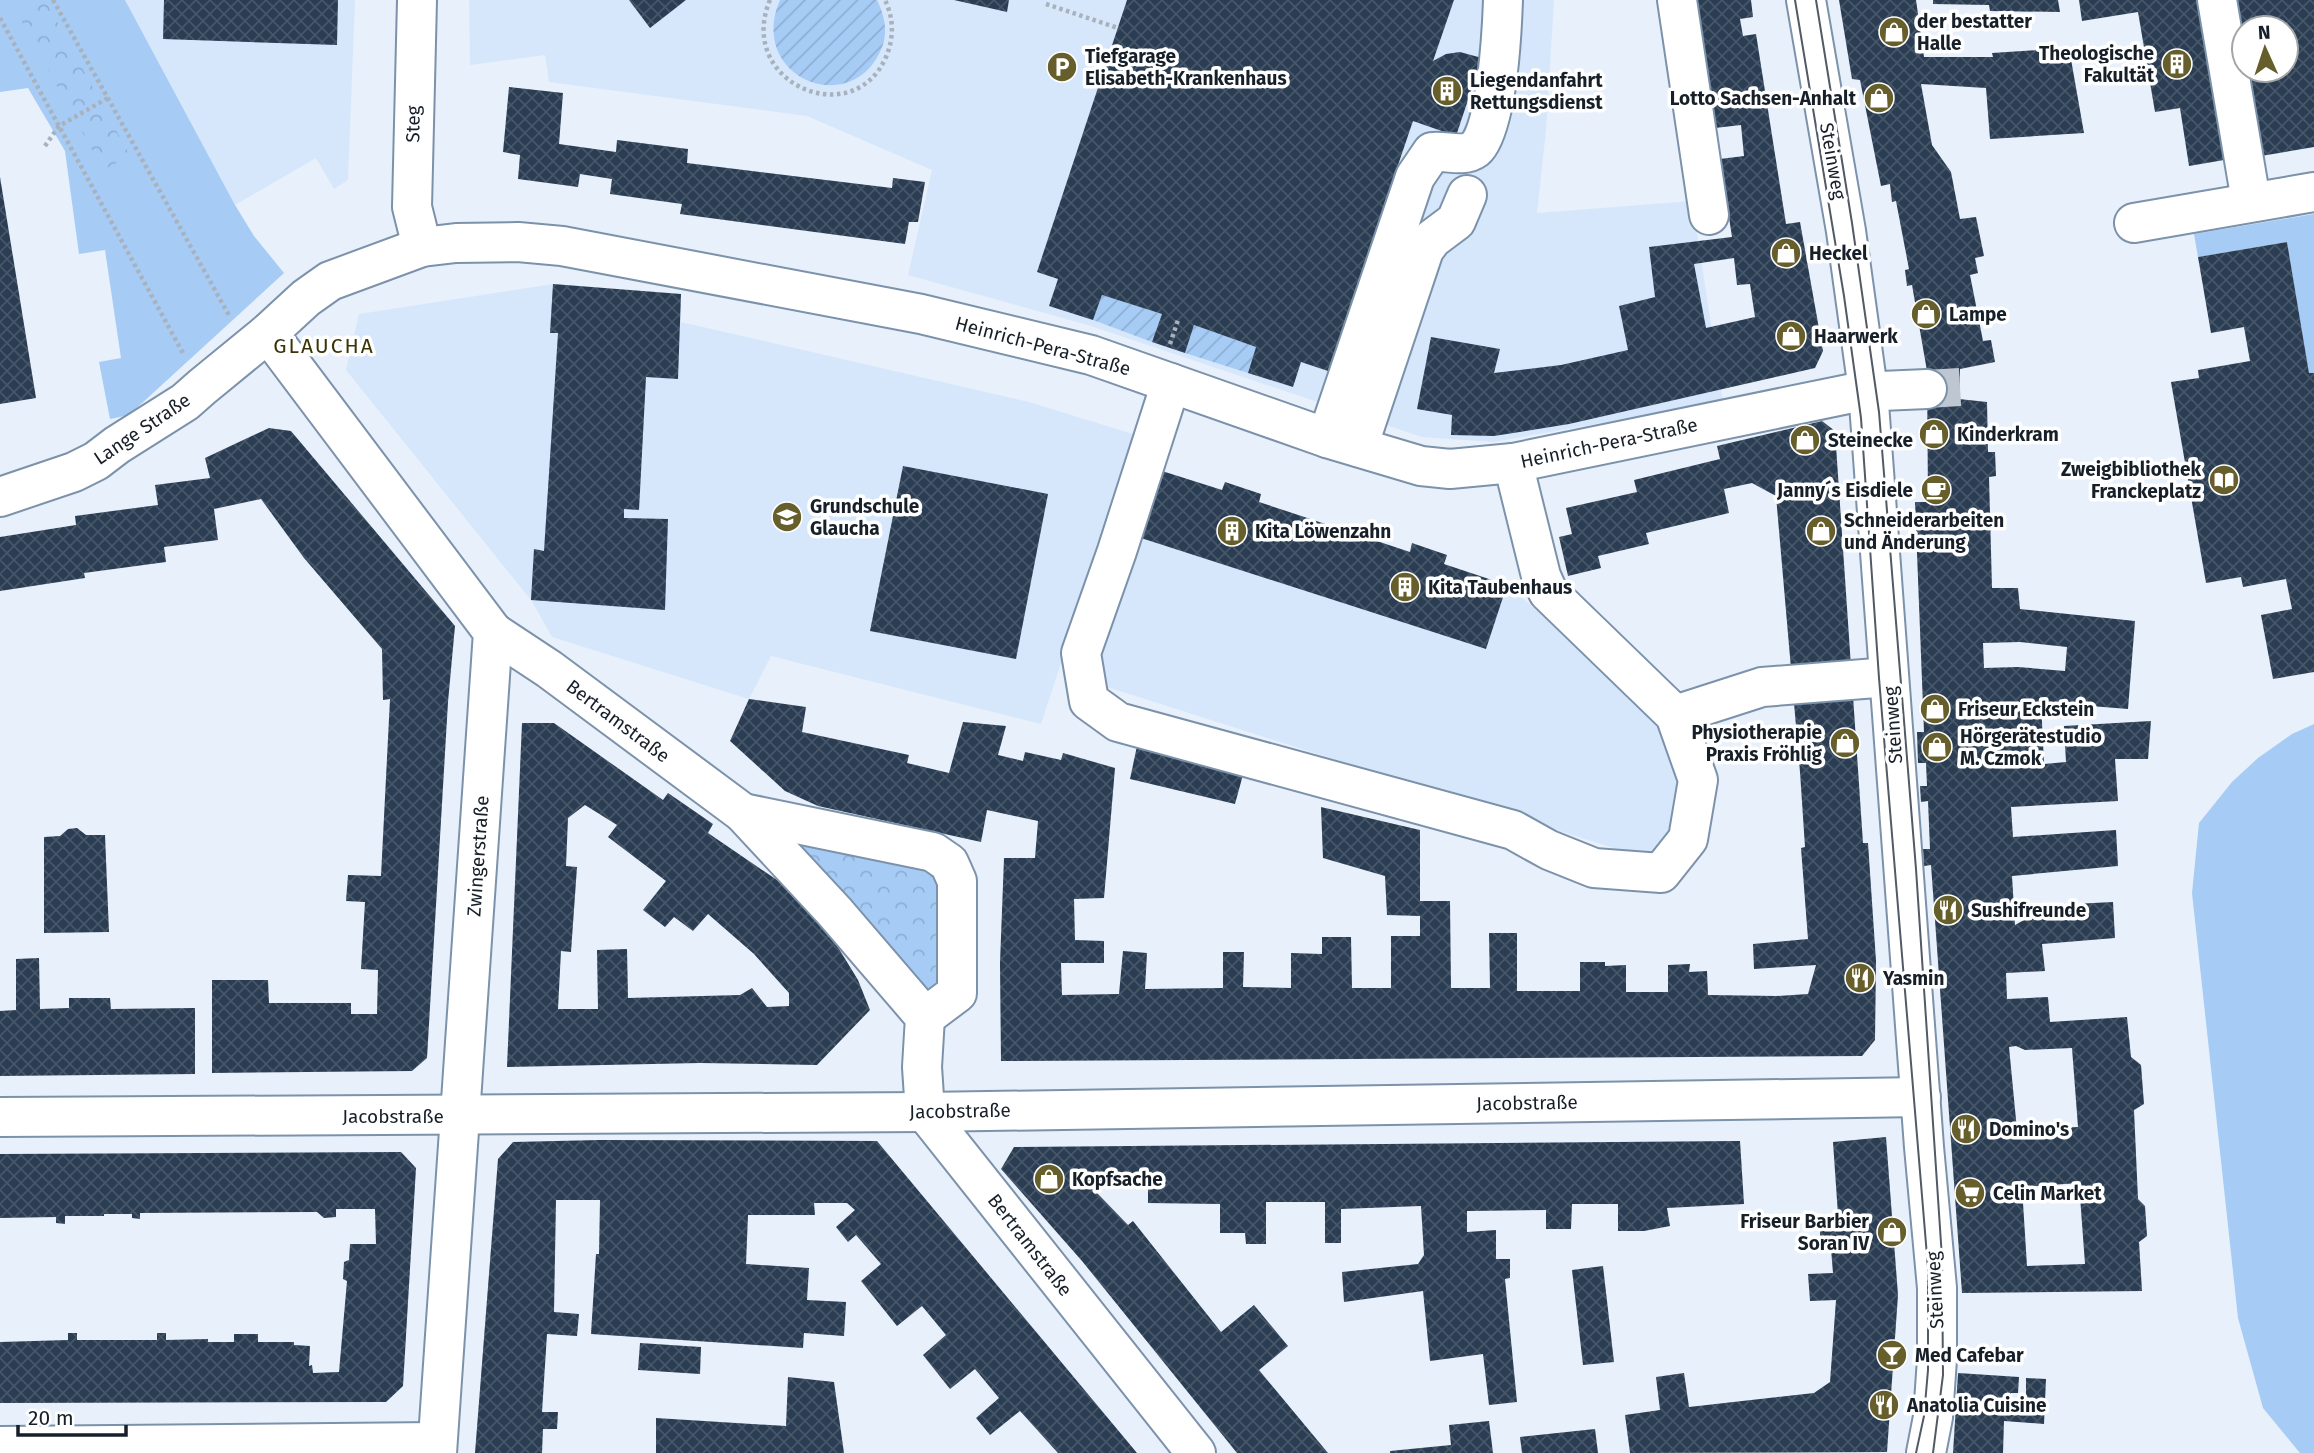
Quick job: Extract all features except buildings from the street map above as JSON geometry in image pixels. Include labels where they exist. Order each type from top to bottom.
[{"type":"street","name":"Steg","points":[[417,0],[412,207],[422,247]]},
{"type":"street","points":[[1342,442],[1415,177],[1432,152],[1461,154],[1474,150],[1483,138],[1497,85],[1503,0]]},
{"type":"street","points":[[1677,0],[1709,215]]},
{"type":"street","name":"Steinweg","points":[[1805,0],[1846,232],[1868,390],[1937,1288],[1937,1359],[1933,1416],[1926,1453]]},
{"type":"street","points":[[2217,0],[2251,201]]},
{"type":"street","points":[[2134,223],[2314,192]]},
{"type":"street","points":[[1342,442],[1424,250],[1432,239],[1456,221],[1467,195]]},
{"type":"street","name":"Heinrich-Pera-Straße","points":[[258,341],[306,298],[330,281],[422,247],[456,243],[518,242],[562,246],[921,314],[1091,355],[1421,467],[1450,469],[1513,463],[1868,390],[1927,389]]},
{"type":"street","points":[[258,341],[493,632]]},
{"type":"street","name":"Lange Straße","points":[[0,497],[74,472],[96,461],[185,402],[258,341]]},
{"type":"street","points":[[1171,383],[1082,653],[1089,701],[1118,722],[1513,830],[1549,850],[1594,869],[1661,873],[1688,839],[1698,780],[1675,715],[1548,592],[1541,576],[1513,463]]},
{"type":"street","name":"Bertramstraße","points":[[493,632],[549,669],[743,813],[834,911],[925,1017],[957,993],[957,881],[949,863],[933,852],[743,813]]},
{"type":"street","name":"Zwingerstraße","points":[[437,1447],[493,632]]},
{"type":"street","points":[[1675,715],[1762,687],[1889,677]]},
{"type":"street","points":[[925,1017],[922,1068],[925,1112]]},
{"type":"street","name":"Jacobstraße","points":[[0,1117],[925,1112],[1921,1097]]},
{"type":"street","name":"Bertramstraße","points":[[925,1112],[1196,1453]]},
{"type":"street","points":[[0,1446],[437,1447]]},
{"type":"path","points":[[53,0],[108,98],[258,341]]},
{"type":"path","points":[[770,0],[763,26],[764,42],[777,70],[801,89],[831,94],[846,92],[860,85],[873,76],[883,64],[892,34],[891,18],[885,0]]},
{"type":"path","points":[[1046,4],[1118,28]]},
{"type":"path","points":[[0,18],[202,387]]},
{"type":"path","points":[[46,146],[59,126],[108,98]]},
{"type":"path","points":[[1170,345],[1178,320]]},
{"type":"shaded area","points":[[125,0],[355,0],[348,180],[334,189],[316,158],[235,205]]},
{"type":"shaded area","points":[[469,0],[1554,0],[1546,130],[1537,213],[1692,201],[1723,402],[1493,442],[1422,437],[1088,325],[908,275],[932,170],[807,116],[549,82],[545,55],[470,65]]},
{"type":"shaded area","name":"Grundschule Glaucha","points":[[553,284],[681,294],[681,322],[1029,402],[1136,435],[1041,724],[771,656],[749,699],[552,637],[531,600],[346,370],[359,314]]},
{"type":"shaded area","points":[[1162,471],[1222,490],[1225,482],[1261,494],[1259,502],[1409,552],[1412,543],[1447,555],[1444,565],[1507,585],[1669,723],[1680,750],[1674,843],[1656,854],[1632,854],[1098,684],[1093,666]]},
{"type":"green space","points":[[0,0],[125,0],[235,205],[254,236],[284,273],[129,415],[110,419],[99,362],[121,358],[105,250],[79,254],[65,151],[28,88],[0,92]]},
{"type":"green space","points":[[10,0],[45,0],[130,156],[103,170]]},
{"type":"green space","points":[[780,0],[877,0],[885,26],[880,52],[865,72],[846,83],[826,85],[806,80],[789,68],[777,50],[774,27]]},
{"type":"green space","points":[[2314,214],[2314,373],[2309,373],[2287,242],[2198,257],[2194,234]]},
{"type":"green space","points":[[1102,295],[1162,314],[1152,342],[1093,320]]},
{"type":"green space","points":[[1194,325],[1256,347],[1248,373],[1185,353]]},
{"type":"green space","points":[[2314,724],[2314,1453],[2300,1453],[2263,1408],[2238,1318],[2192,893],[2199,823],[2232,782],[2258,758],[2292,734]]},
{"type":"green space","points":[[798,844],[931,866],[945,882],[945,979],[935,992],[925,989],[799,852]]},
{"type":"tunnel","points":[[1927,389],[1960,387]]},
{"type":"tram line","points":[[1795,0],[1844,296],[1861,418],[1879,678],[1928,1268],[1928,1370],[1924,1416],[1916,1453]]},
{"type":"tram line","points":[[1816,0],[1879,412],[1916,869],[1942,1258],[1943,1375],[1933,1453]]},
{"type":"place","name":"der bestatter Halle","points":[[1894,32]]},
{"type":"place","name":"Theologische Fakultät","points":[[2177,64]]},
{"type":"place","name":"Tiefgarage Elisabeth-Krankenhaus","points":[[1062,67]]},
{"type":"place","name":"Liegendanfahrt Rettungsdienst","points":[[1447,91]]},
{"type":"place","name":"Lotto Sachsen-Anhalt","points":[[1879,98]]},
{"type":"place","name":"Heckel","points":[[1786,253]]},
{"type":"place","name":"Lampe","points":[[1926,314]]},
{"type":"place","name":"Haarwerk","points":[[1791,336]]},
{"type":"place","name":"Kinderkram","points":[[1934,434]]},
{"type":"place","name":"Steinecke","points":[[1805,440]]},
{"type":"place","name":"Zweigbibliothek Franckeplatz","points":[[2224,480]]},
{"type":"place","name":"Janny´s Eisdiele","points":[[1936,490]]},
{"type":"place","name":"Grundschule Glaucha","points":[[787,517]]},
{"type":"place","name":"Kita Löwenzahn","points":[[1232,531]]},
{"type":"place","name":"Schneiderarbeiten und Änderung","points":[[1821,531]]},
{"type":"place","name":"Kita Taubenhaus","points":[[1405,587]]},
{"type":"place","name":"Friseur Eckstein","points":[[1935,709]]},
{"type":"place","name":"Physiotherapie Praxis Fröhlig","points":[[1845,743]]},
{"type":"place","name":"Hörgerätestudio M. Czmok","points":[[1937,747]]},
{"type":"place","name":"Sushifreunde","points":[[1948,910]]},
{"type":"place","name":"Yasmin","points":[[1860,978]]},
{"type":"place","name":"Domino's","points":[[1966,1129]]},
{"type":"place","name":"Kopfsache","points":[[1049,1179]]},
{"type":"place","name":"Celin Market","points":[[1970,1193]]},
{"type":"place","name":"Friseur Barbier Soran IV","points":[[1892,1232]]},
{"type":"place","name":"Med Cafebar","points":[[1892,1355]]},
{"type":"place","name":"Anatolia Cuisine","points":[[1884,1405]]},
{"type":"district","name":"GLAUCHA","points":[[324,346]]}]
